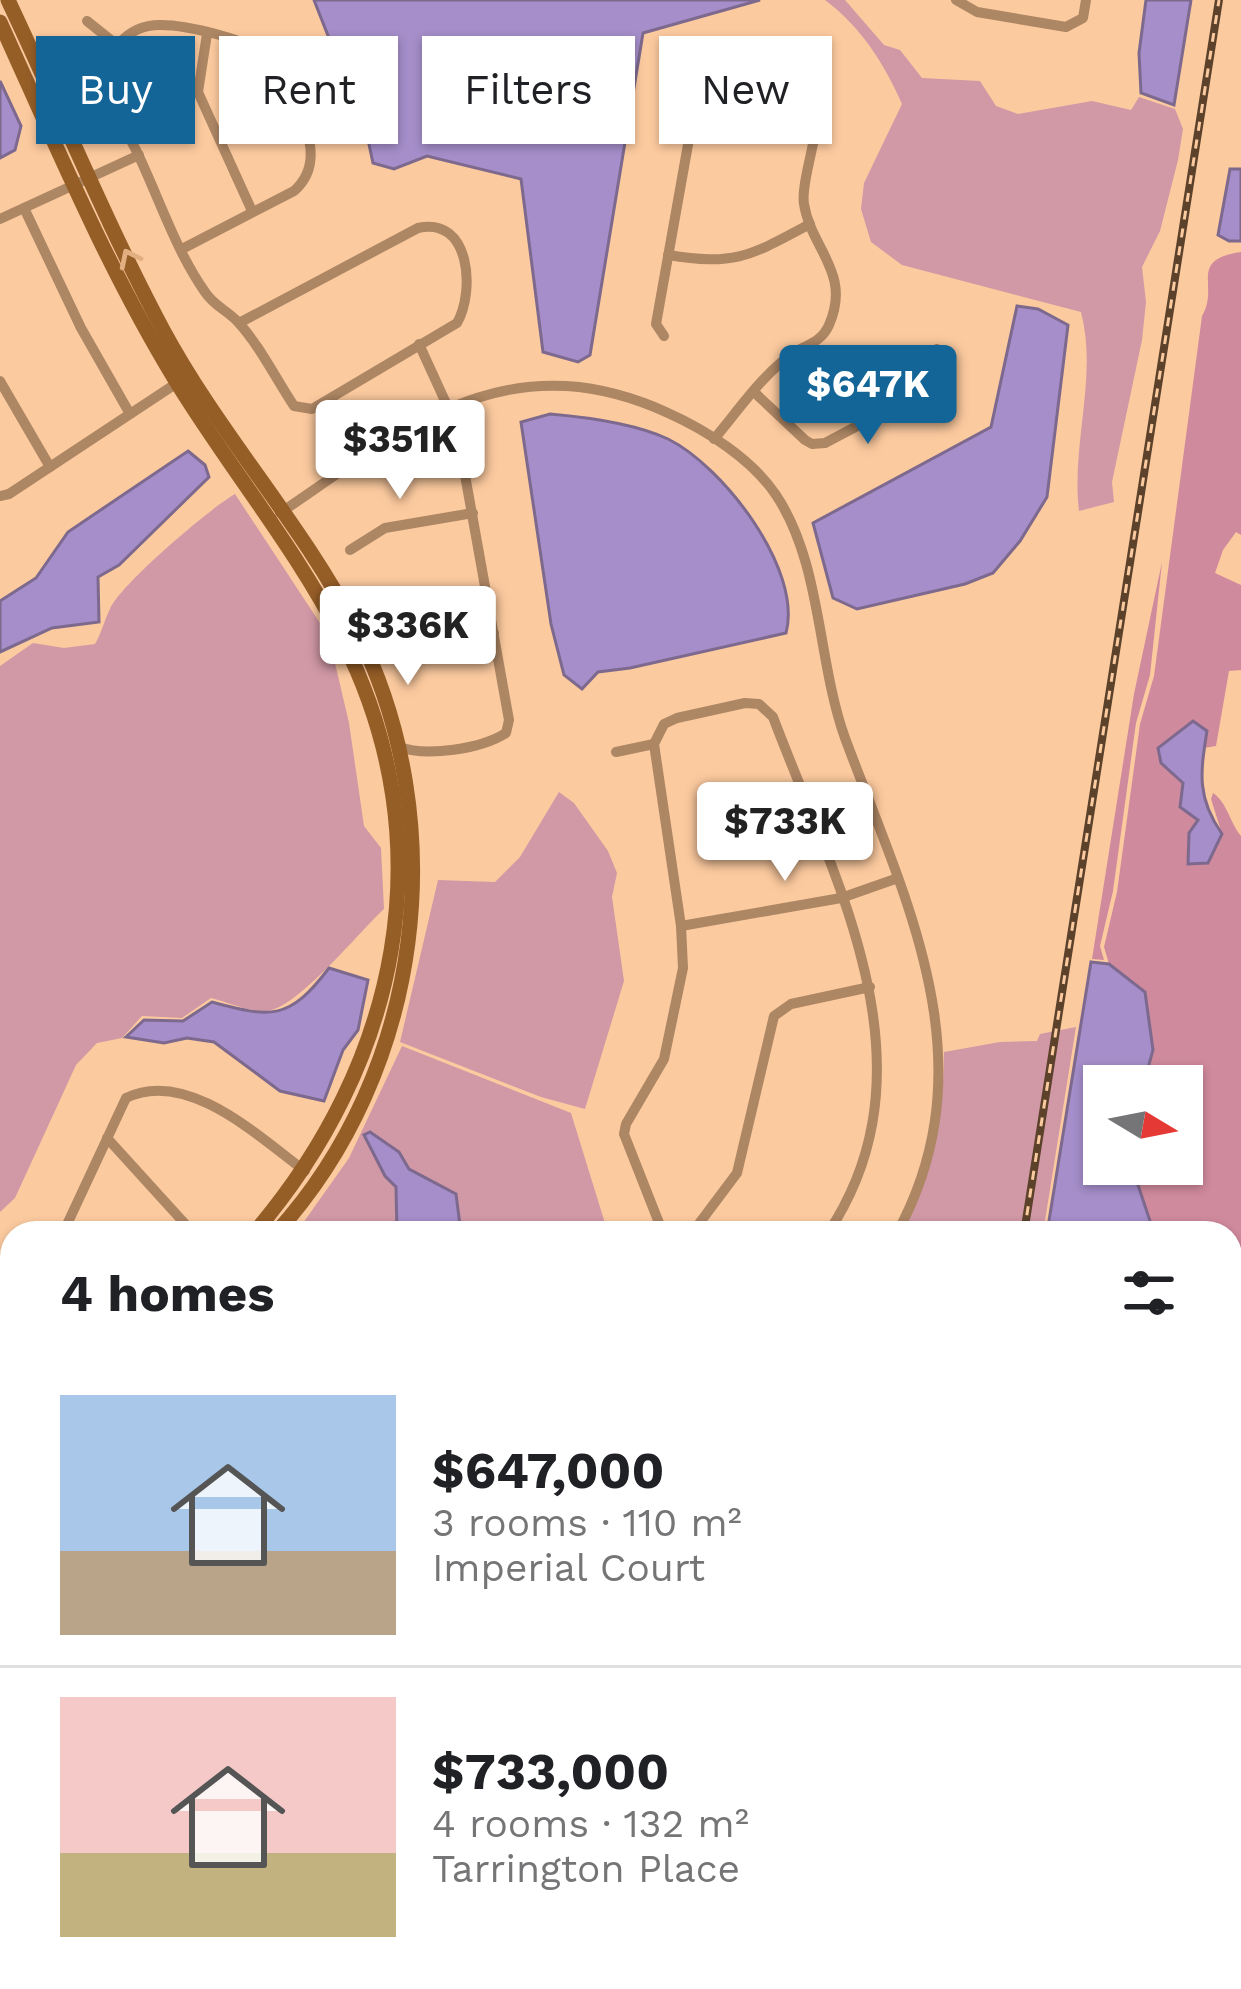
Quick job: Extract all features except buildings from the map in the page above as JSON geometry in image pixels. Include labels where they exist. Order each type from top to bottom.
[{"type":"street","points":[[8,0],[127,296],[177,383],[355,627],[399,747],[413,837],[412,928],[395,1012],[374,1077],[346,1135],[287,1221]]},
{"type":"street","points":[[956,0],[968,10],[1066,27],[1079,23],[1086,0]]},
{"type":"street","points":[[87,21],[106,36]]},
{"type":"street","points":[[0,22],[164,332],[329,615],[359,676],[388,777],[397,846],[395,926],[375,1025],[355,1080],[304,1171],[264,1221]]},
{"type":"street","points":[[127,36],[153,25],[251,45],[272,58],[312,146],[313,165],[294,191],[182,249]]},
{"type":"street","points":[[207,34],[198,92],[252,211]]},
{"type":"street","points":[[664,336],[656,324],[699,82],[710,74],[784,56],[809,61],[822,82],[804,186],[810,224],[833,268],[833,315],[817,341],[783,361],[714,439]]},
{"type":"street","points":[[134,144],[202,289],[216,307],[239,323],[294,406],[302,410],[311,410],[457,323],[467,306],[462,248],[454,235],[430,225],[239,323]]},
{"type":"street","points":[[0,219],[139,155]]},
{"type":"street","points":[[24,208],[81,328],[130,414]]},
{"type":"street","points":[[668,254],[711,262],[744,258],[810,224]]},
{"type":"street","points":[[399,747],[421,752],[494,741],[506,733],[509,719],[450,405],[419,344]]},
{"type":"street","points":[[754,392],[805,440],[825,443],[935,386],[941,371],[937,349]]},
{"type":"street","points":[[0,381],[50,467]]},
{"type":"street","points":[[0,496],[177,383]]},
{"type":"street","points":[[275,516],[410,425],[450,405],[502,389],[567,386],[620,394],[694,424],[743,461],[776,495],[809,570],[841,727],[929,972],[939,1034],[939,1081],[926,1162],[903,1221]]},
{"type":"street","points":[[350,550],[385,528],[473,513]]},
{"type":"street","points":[[404,650],[494,634]]},
{"type":"street","points":[[658,1221],[624,1134],[664,1059],[683,968],[682,926],[654,743],[664,724],[677,718],[745,703],[759,704],[773,717],[870,987],[878,1041],[876,1109],[860,1170],[838,1221]]},
{"type":"street","points":[[616,752],[654,743]]},
{"type":"street","points":[[767,805],[803,797]]},
{"type":"street","points":[[682,926],[841,898],[898,878]]},
{"type":"street","points":[[701,1221],[737,1174],[774,1016],[791,1004],[870,987]]},
{"type":"street","points":[[68,1221],[126,1098],[136,1093],[187,1094],[225,1112],[304,1171]]},
{"type":"street","points":[[106,1138],[182,1221]]},
{"type":"shaded area","points":[[314,0],[760,0],[643,33],[635,82],[635,36],[422,36],[422,144],[625,144],[590,355],[578,362],[543,352],[521,179],[427,156],[394,169],[373,163],[369,144],[398,144],[398,36],[328,36]]},
{"type":"shaded area","points":[[825,0],[845,0],[884,45],[900,50],[922,78],[980,81],[996,106],[1018,114],[1092,101],[1131,110],[1139,97],[1175,109],[1183,129],[1160,231],[1142,267],[1146,302],[1142,340],[1112,482],[1114,502],[1079,511],[1078,461],[1087,361],[1081,312],[902,265],[871,242],[861,209],[864,183],[902,104],[870,47]]},
{"type":"shaded area","points":[[1146,0],[1191,0],[1174,105],[1141,93],[1139,53]]},
{"type":"shaded area","points":[[0,81],[21,126],[15,150],[0,158]]},
{"type":"shaded area","points":[[1230,169],[1241,169],[1241,241],[1218,235]]},
{"type":"shaded area","points":[[1241,252],[1241,535],[1236,532],[1223,550],[1215,573],[1241,585],[1241,670],[1229,671],[1216,746],[1204,748],[1207,731],[1161,763],[1183,783],[1198,820],[1189,833],[1222,834],[1213,793],[1241,836],[1241,1221],[1151,1221],[1138,1185],[1203,1185],[1203,1065],[1149,1065],[1153,1050],[1145,993],[1109,964],[1104,947],[1117,892],[1140,724],[1154,676],[1202,316],[1215,261]]},
{"type":"shaded area","points":[[1017,306],[1038,309],[1068,325],[1047,497],[1020,541],[993,573],[965,584],[857,609],[833,598],[813,523],[991,427]]},
{"type":"shaded area","points":[[550,414],[655,434],[690,453],[712,472],[754,522],[771,551],[788,608],[786,633],[598,672],[582,689],[564,675],[551,624],[521,422]]},
{"type":"shaded area","points":[[188,451],[205,465],[209,477],[119,565],[98,577],[99,622],[52,628],[0,652],[0,601],[36,578],[68,532]]},
{"type":"shaded area","points":[[235,494],[339,652],[335,663],[364,826],[381,848],[384,909],[310,984],[279,1007],[252,1010],[211,998],[182,1018],[142,1016],[122,1038],[97,1043],[76,1065],[15,1198],[0,1212],[0,666],[33,643],[64,648],[95,644],[110,609],[130,583]]},
{"type":"shaded area","points":[[1162,562],[1150,675],[1136,723],[1113,891],[1100,946],[1104,960],[1092,959],[1134,694]]},
{"type":"shaded area","points":[[1193,721],[1207,731],[1202,785],[1222,834],[1208,863],[1188,864],[1189,833],[1198,820],[1180,807],[1183,783],[1161,763],[1158,748]]},
{"type":"shaded area","points":[[559,792],[574,803],[608,851],[617,873],[612,897],[624,981],[585,1109],[541,1097],[400,1042],[438,880],[495,882],[520,857]]},
{"type":"shaded area","points":[[1091,962],[1109,964],[1145,992],[1153,1050],[1149,1065],[1083,1065],[1083,1185],[1138,1185],[1150,1221],[1049,1221]]},
{"type":"shaded area","points":[[329,968],[368,980],[358,1030],[343,1050],[324,1101],[280,1091],[214,1042],[187,1038],[164,1043],[126,1037],[144,1020],[183,1021],[212,1002],[250,1011],[278,1011],[302,998]]},
{"type":"shaded area","points":[[1076,1027],[1045,1221],[908,1221],[934,1145],[944,1052],[1037,1041],[1040,1034]]},
{"type":"shaded area","points":[[402,1046],[571,1113],[604,1221],[304,1221],[349,1158]]},
{"type":"shaded area","points":[[370,1132],[399,1152],[409,1169],[456,1194],[459,1221],[397,1221],[396,1187],[385,1176],[364,1135]]},
{"type":"railway","points":[[1026,1221],[1219,0]]}]
